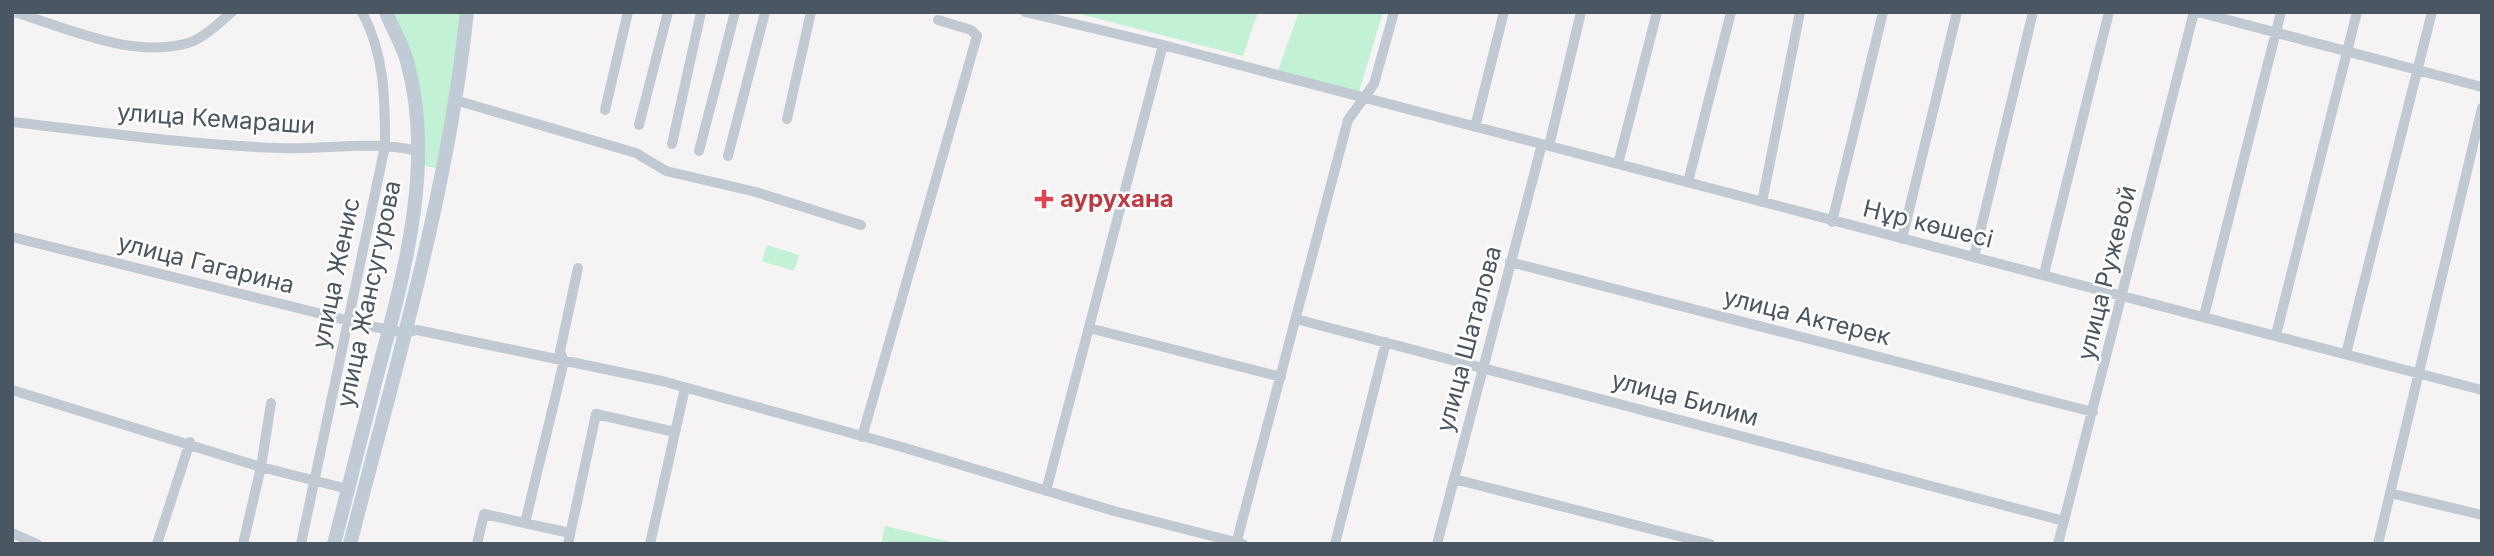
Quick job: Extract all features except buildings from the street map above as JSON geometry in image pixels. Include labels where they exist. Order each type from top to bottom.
[{"type":"main road","name":"улица Жансугурова","points":[[334,544],[390,330],[406,253],[418,158],[407,60],[386,12]]},
{"type":"main road","name":"улица Жансугурова","points":[[350,544],[405,333],[443,170],[467,12]]},
{"type":"main road","points":[[418,158],[443,170]]},
{"type":"main road","points":[[349,485],[365,485]]},
{"type":"street","points":[[14,12],[109,41],[155,47],[190,43],[232,12]]},
{"type":"street","name":"улица Женис","points":[[301,544],[346,320],[385,146],[385,95],[377,39],[362,12]]},
{"type":"street","points":[[605,110],[628,12]]},
{"type":"street","points":[[639,125],[668,12]]},
{"type":"street","points":[[672,144],[701,12]]},
{"type":"street","points":[[699,152],[736,12]]},
{"type":"street","points":[[728,156],[765,12]]},
{"type":"street","points":[[787,119],[811,12]]},
{"type":"street","name":"Нұр көшесі","points":[[1025,12],[1163,45],[1364,100],[1689,182],[1832,222],[2044,274],[2482,390]]},
{"type":"street","points":[[1238,543],[1348,120],[1374,83],[1394,12]]},
{"type":"street","points":[[1475,127],[1504,12]]},
{"type":"street","name":"улица Шаталова","points":[[1437,544],[1510,262],[1581,12]]},
{"type":"street","points":[[1618,164],[1657,12]]},
{"type":"street","points":[[1689,182],[1731,12]]},
{"type":"street","points":[[1762,202],[1800,12]]},
{"type":"street","points":[[1832,222],[1883,12]]},
{"type":"street","points":[[1902,239],[1957,12]]},
{"type":"street","points":[[1974,257],[2033,12]]},
{"type":"street","points":[[2044,274],[2109,12]]},
{"type":"street","points":[[2196,12],[2482,87]]},
{"type":"street","name":"улица Ружевой","points":[[2058,544],[2196,12]]},
{"type":"street","points":[[2204,316],[2281,12]]},
{"type":"street","points":[[2276,335],[2357,12]]},
{"type":"street","points":[[2346,354],[2432,12]]},
{"type":"street","points":[[862,437],[977,36],[971,30],[938,20]]},
{"type":"street","points":[[1046,491],[1163,45]]},
{"type":"street","points":[[455,100],[636,153],[666,171],[757,192],[861,225]]},
{"type":"street","points":[[2378,544],[2482,108]]},
{"type":"street","name":"улица Кемараши","points":[[12,122],[165,140],[279,148],[393,145],[418,158]]},
{"type":"street","name":"улица Гагарина","points":[[12,237],[390,330],[405,333],[417,330],[685,388],[1238,543]]},
{"type":"street","name":"улица Актерек","points":[[1510,262],[2093,412]]},
{"type":"street","points":[[525,523],[564,361],[560,351],[578,268]]},
{"type":"street","name":"улица Билим","points":[[1296,319],[2064,521]]},
{"type":"street","points":[[1089,328],[1281,377]]},
{"type":"street","points":[[1335,544],[1386,342]]},
{"type":"street","points":[[650,544],[685,388]]},
{"type":"street","points":[[12,390],[190,442],[261,467],[349,485]]},
{"type":"street","points":[[243,544],[261,467],[271,403]]},
{"type":"street","points":[[477,544],[484,514],[525,523],[569,538],[596,414],[676,432]]},
{"type":"street","points":[[157,544],[190,442]]},
{"type":"street","points":[[1454,479],[1710,544]]},
{"type":"street","points":[[2390,493],[2482,515]]},
{"type":"street","points":[[12,533],[37,544]]},
{"type":"green space","points":[[386,12],[467,12],[443,169],[418,165],[413,99]]},
{"type":"green space","points":[[1072,12],[1258,12],[1243,56]]},
{"type":"green space","points":[[1299,12],[1383,12],[1359,92],[1278,70]]},
{"type":"green space","points":[[767,245],[799,255],[794,271],[762,261]]},
{"type":"green space","points":[[885,526],[959,544],[881,544]]},
{"type":"place","name":"аурухана","points":[[1044,199]]}]
